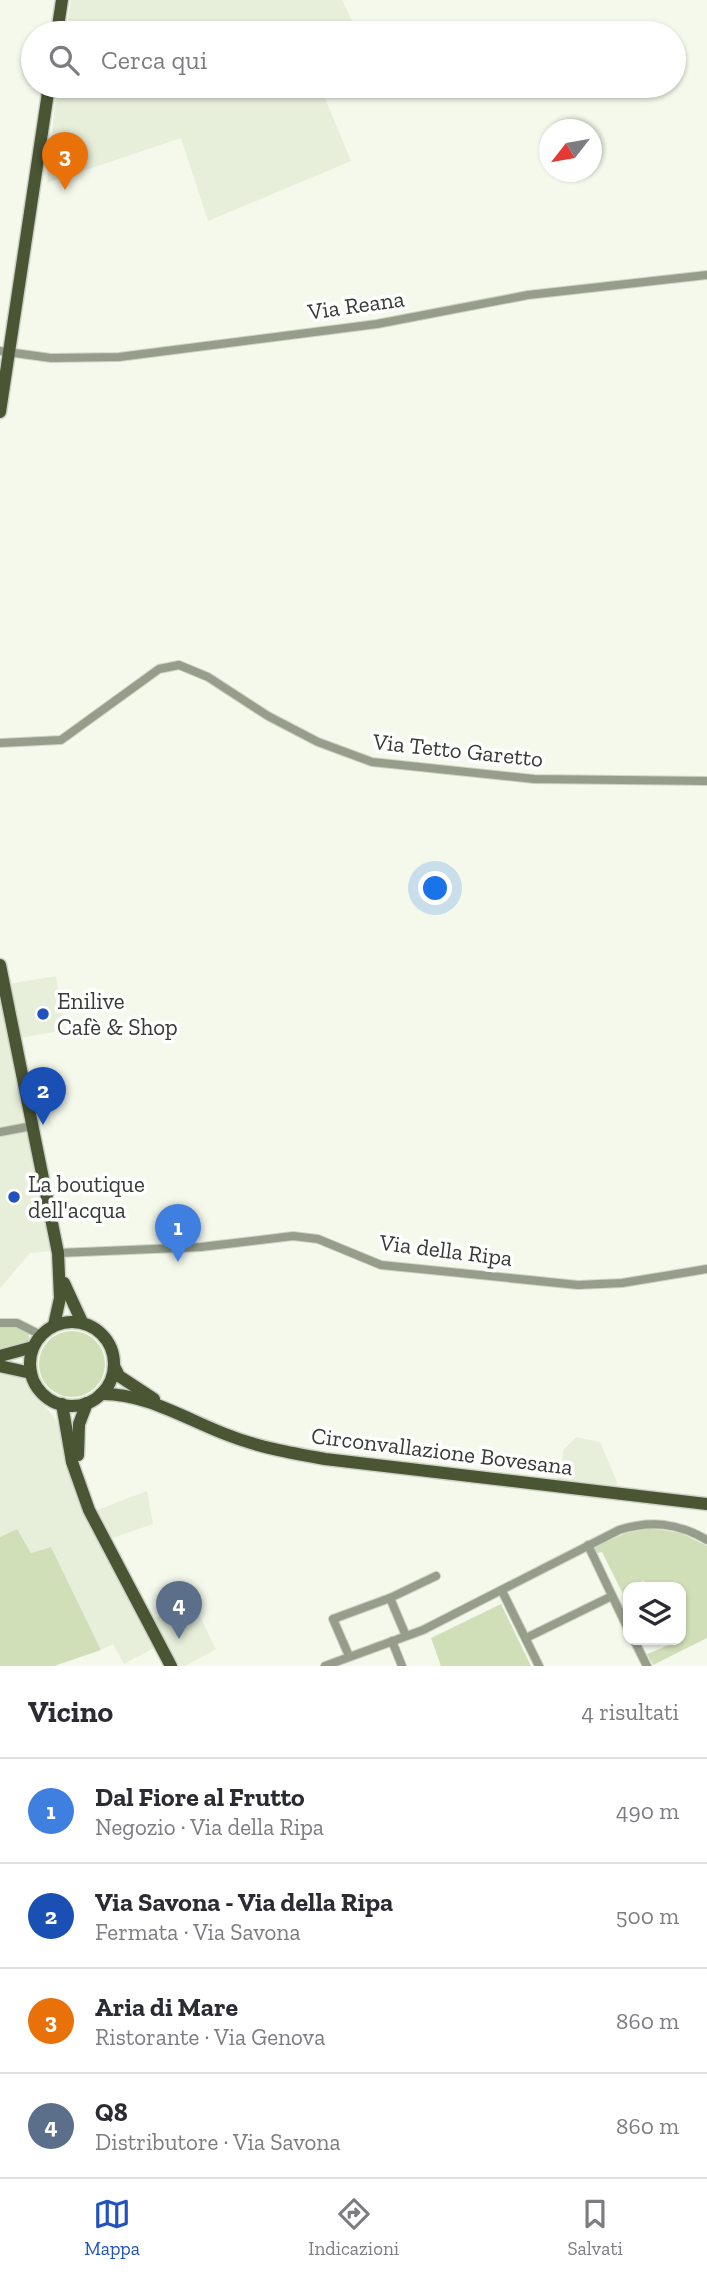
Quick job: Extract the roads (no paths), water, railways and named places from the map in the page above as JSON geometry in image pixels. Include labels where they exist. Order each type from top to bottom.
[{"type":"main road","points":[[59,21],[62,0]]},
{"type":"main road","points":[[0,412],[5,352],[47,98]]},
{"type":"main road","points":[[0,965],[59,1259],[72,1305],[82,1322],[104,1336],[110,1345],[114,1366],[112,1376],[102,1394],[86,1403],[62,1405],[42,1393],[31,1373],[33,1347],[41,1335],[54,1325],[82,1322]]},
{"type":"main road","points":[[54,1325],[60,1298],[59,1259]]},
{"type":"main road","points":[[0,1356],[33,1347]]},
{"type":"main road","points":[[0,1366],[31,1373]]},
{"type":"main road","name":"Circonvallazione Bovesana","points":[[114,1366],[120,1376],[134,1388],[178,1414]]},
{"type":"main road","name":"Circonvallazione Bovesana","points":[[102,1394],[124,1395],[226,1435],[277,1451],[707,1504]]},
{"type":"main road","points":[[81,1487],[79,1424],[86,1403]]},
{"type":"main road","points":[[62,1405],[72,1462],[81,1487],[99,1530],[171,1666]]},
{"type":"street","name":"Via Reana","points":[[5,352],[51,358],[119,357],[377,324],[528,295],[707,275]]},
{"type":"street","name":"Via Tetto Garetto","points":[[0,743],[61,740],[159,669],[178,664],[208,677],[268,716],[318,742],[372,762],[534,779],[707,781]]},
{"type":"street","points":[[0,1132],[32,1126]]},
{"type":"street","name":"Via della Ripa","points":[[59,1259],[293,1236],[318,1239],[381,1265],[578,1285],[622,1283],[707,1269]]},
{"type":"street","points":[[0,1324],[17,1324],[41,1335]]},
{"type":"street","points":[[325,1666],[406,1636],[618,1530],[652,1523],[673,1525],[707,1540]]},
{"type":"street","points":[[588,1545],[623,1619]]},
{"type":"street","points":[[349,1656],[333,1619],[390,1598],[436,1576]]},
{"type":"street","points":[[498,1592],[526,1638],[538,1666]]},
{"type":"street","points":[[526,1638],[612,1596]]},
{"type":"street","points":[[390,1598],[406,1636]]},
{"type":"street","points":[[392,1641],[402,1666]]},
{"type":"street","points":[[636,1645],[647,1666]]},
{"type":"place","name":"Aria di Mare","points":[[65,190]]},
{"type":"place","name":"Enilive Cafè & Shop","points":[[43,1014]]},
{"type":"place","name":"Via Savona - Via della Ripa","points":[[43,1125]]},
{"type":"place","name":"La boutique dell'acqua","points":[[14,1197]]},
{"type":"place","name":"Dal Fiore al Frutto","points":[[178,1262]]},
{"type":"place","name":"Q8","points":[[179,1639]]}]
